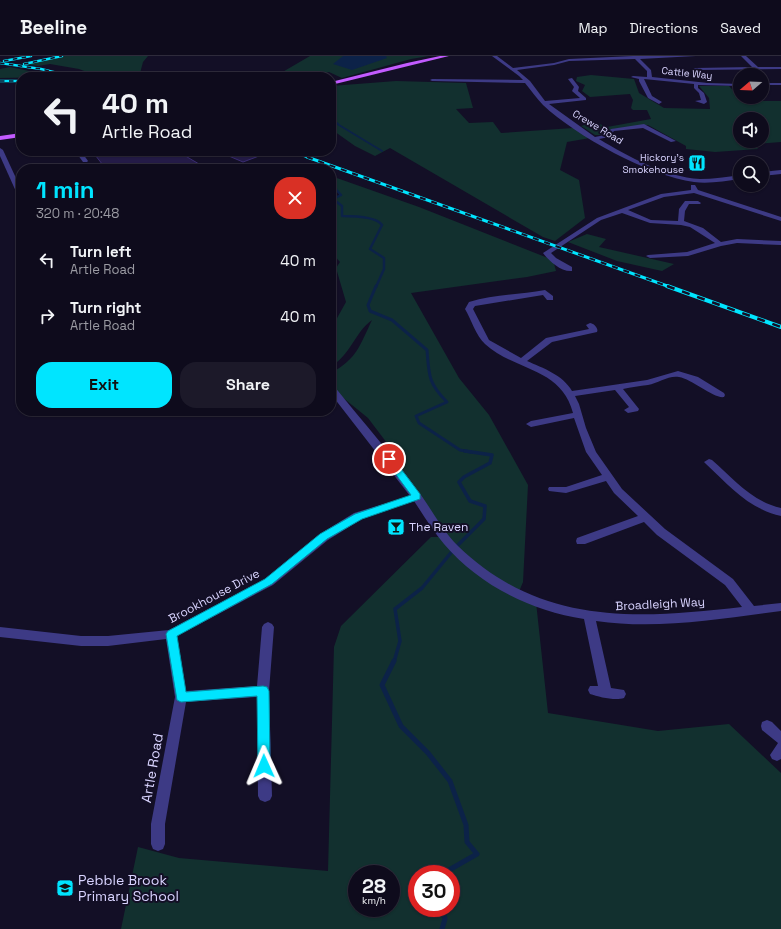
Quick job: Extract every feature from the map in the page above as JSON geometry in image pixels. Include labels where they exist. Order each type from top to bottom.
[{"type":"main road","points":[[336,83],[407,64],[447,56]]},
{"type":"main road","points":[[0,138],[16,136]]},
{"type":"street","name":"Crewe Road","points":[[494,56],[513,69],[528,82],[544,103],[563,118],[651,168],[693,180],[733,178]]},
{"type":"street","points":[[558,56],[569,60]]},
{"type":"street","points":[[513,69],[548,65],[569,60],[609,57],[685,58],[694,56]]},
{"type":"street","points":[[743,56],[756,68]]},
{"type":"street","points":[[635,57],[649,71],[650,78]]},
{"type":"street","points":[[694,68],[733,68]]},
{"type":"street","points":[[769,68],[781,68]]},
{"type":"street","name":"Cattle Way","points":[[632,77],[696,83],[733,84]]},
{"type":"street","points":[[642,78],[641,81],[646,92],[659,100]]},
{"type":"street","points":[[432,80],[528,82]]},
{"type":"street","points":[[565,82],[571,81],[576,87],[575,91],[584,99]]},
{"type":"street","points":[[696,83],[696,88],[701,93],[704,102],[698,102]]},
{"type":"street","points":[[769,84],[781,84]]},
{"type":"street","points":[[544,103],[584,99],[592,100]]},
{"type":"street","points":[[611,139],[608,133],[613,130],[640,126],[649,127],[671,140],[658,141]]},
{"type":"street","points":[[596,138],[611,139],[635,154]]},
{"type":"street","points":[[0,150],[16,185]]},
{"type":"street","points":[[82,156],[85,161]]},
{"type":"street","points":[[769,173],[781,172]]},
{"type":"street","points":[[693,180],[695,191]]},
{"type":"street","points":[[569,269],[553,260],[547,253],[599,219],[663,195],[695,191],[706,196],[781,219]]},
{"type":"street","points":[[681,222],[681,211],[683,206],[688,202],[698,203]]},
{"type":"street","points":[[622,210],[649,222],[681,222],[698,228],[720,244]]},
{"type":"street","points":[[763,218],[781,223]]},
{"type":"street","points":[[650,256],[688,254],[720,244],[737,241],[781,243]]},
{"type":"street","points":[[545,293],[477,302],[470,307],[486,341],[502,353],[553,376],[571,394],[586,440],[607,477],[644,518],[680,547],[729,582],[751,610]]},
{"type":"street","points":[[522,361],[549,340],[594,330]]},
{"type":"street","points":[[571,394],[618,388],[678,374],[695,379],[721,395]]},
{"type":"street","points":[[618,388],[635,409]]},
{"type":"street","name":"Broadleigh Way","points":[[336,394],[417,497],[453,548],[488,577],[536,602],[574,614],[621,620],[649,620],[781,607]]},
{"type":"street","points":[[531,424],[578,415]]},
{"type":"street","points":[[709,462],[758,505],[781,512]]},
{"type":"street","points":[[553,489],[570,494],[607,477]]},
{"type":"street","name":"Brookhouse Drive","points":[[0,632],[81,641],[108,641],[171,634],[269,582],[324,537],[358,516],[417,497]]},
{"type":"street","points":[[581,541],[644,518]]},
{"type":"street","points":[[589,617],[600,691],[620,694]]},
{"type":"street","points":[[265,796],[263,691],[268,627]]},
{"type":"street","name":"Artle Road","points":[[158,844],[158,824],[181,697],[171,634]]},
{"type":"street","points":[[181,697],[263,691]]},
{"type":"street","points":[[767,726],[781,739]]},
{"type":"green space","points":[[65,56],[148,56],[143,62],[140,72],[87,72],[79,69],[50,64],[38,66],[25,64]]},
{"type":"green space","points":[[310,56],[429,56],[411,59],[342,78],[336,75],[336,72],[283,72]]},
{"type":"green space","points":[[10,67],[34,72],[16,72],[16,78],[0,78],[0,69]]},
{"type":"green space","points":[[591,75],[634,79],[639,93],[664,108],[710,109],[709,98],[699,86],[729,86],[733,90],[733,104],[769,104],[769,101],[781,101],[781,142],[769,143],[769,112],[733,112],[733,148],[758,149],[715,152],[686,149],[686,146],[648,125],[613,129],[606,131],[602,135],[595,135],[581,126],[595,122],[607,127],[651,119],[647,110],[633,110],[631,108],[633,100],[630,94],[590,97],[582,91],[585,85],[576,81],[577,77]]},
{"type":"green space","points":[[396,81],[466,83],[473,108],[456,109],[469,123],[493,122],[501,133],[573,128],[590,138],[567,142],[560,170],[579,180],[585,218],[555,241],[543,237],[390,148],[375,156],[355,146],[336,133],[336,86]]},
{"type":"green space","points":[[336,178],[419,207],[553,260],[556,271],[527,277],[411,293],[459,378],[489,415],[528,485],[523,582],[518,594],[536,602],[548,713],[658,731],[729,724],[781,773],[781,929],[121,929],[138,847],[179,858],[328,871],[334,647],[341,626],[431,537],[445,537],[397,469],[393,451],[368,418],[336,392],[336,370],[347,362],[357,351],[372,320],[366,325],[348,350],[336,363],[336,320],[346,302],[336,268],[340,262],[336,258],[336,197],[341,195],[336,190]]},
{"type":"green space","points":[[587,234],[606,239],[599,247],[674,264],[662,271],[617,261],[568,242]]},
{"type":"water","points":[[343,56],[386,56],[387,58],[352,70],[333,64]]},
{"type":"building","points":[[96,156],[185,156],[199,164],[102,164]]},
{"type":"building","points":[[229,156],[259,156],[243,162]]},
{"type":"waterway","points":[[336,122],[382,151]]},
{"type":"waterway","points":[[336,190],[341,195],[336,198]]},
{"type":"waterway","points":[[336,201],[342,206],[342,216],[369,218],[379,222],[382,225],[370,249],[384,258],[384,269],[376,287]]},
{"type":"waterway","points":[[376,286],[368,305],[370,311],[392,320],[427,350],[429,372],[433,384],[447,402],[416,416],[419,423],[460,450],[468,451]]},
{"type":"waterway","points":[[394,662],[400,641],[395,609],[422,588],[454,549],[484,519],[485,506],[470,501],[459,482],[464,477],[490,463],[492,455],[468,451]]},
{"type":"waterway","points":[[394,661],[382,685],[401,726],[428,753],[450,781],[466,825],[467,842],[477,854],[458,865]]},
{"type":"waterway","points":[[442,929],[444,917]]},
{"type":"railway","points":[[4,61],[31,56]]},
{"type":"railway","points":[[24,64],[62,56]]},
{"type":"railway","points":[[0,63],[53,72]]},
{"type":"railway","points":[[0,81],[16,81]]},
{"type":"railway","points":[[305,156],[310,158]]},
{"type":"railway","points":[[307,157],[327,164]]},
{"type":"railway","points":[[336,167],[670,287]]},
{"type":"railway","points":[[667,286],[781,327]]},
{"type":"place","name":"Hickory's Smokehouse","points":[[697,163]]},
{"type":"place","name":"The Raven","points":[[396,527]]},
{"type":"place","name":"Pebble Brook Primary School","points":[[65,888]]},
{"type":"route","points":[[264,766],[263,691],[181,697],[171,634],[269,582],[324,537],[358,516],[417,497],[389,459]]}]
